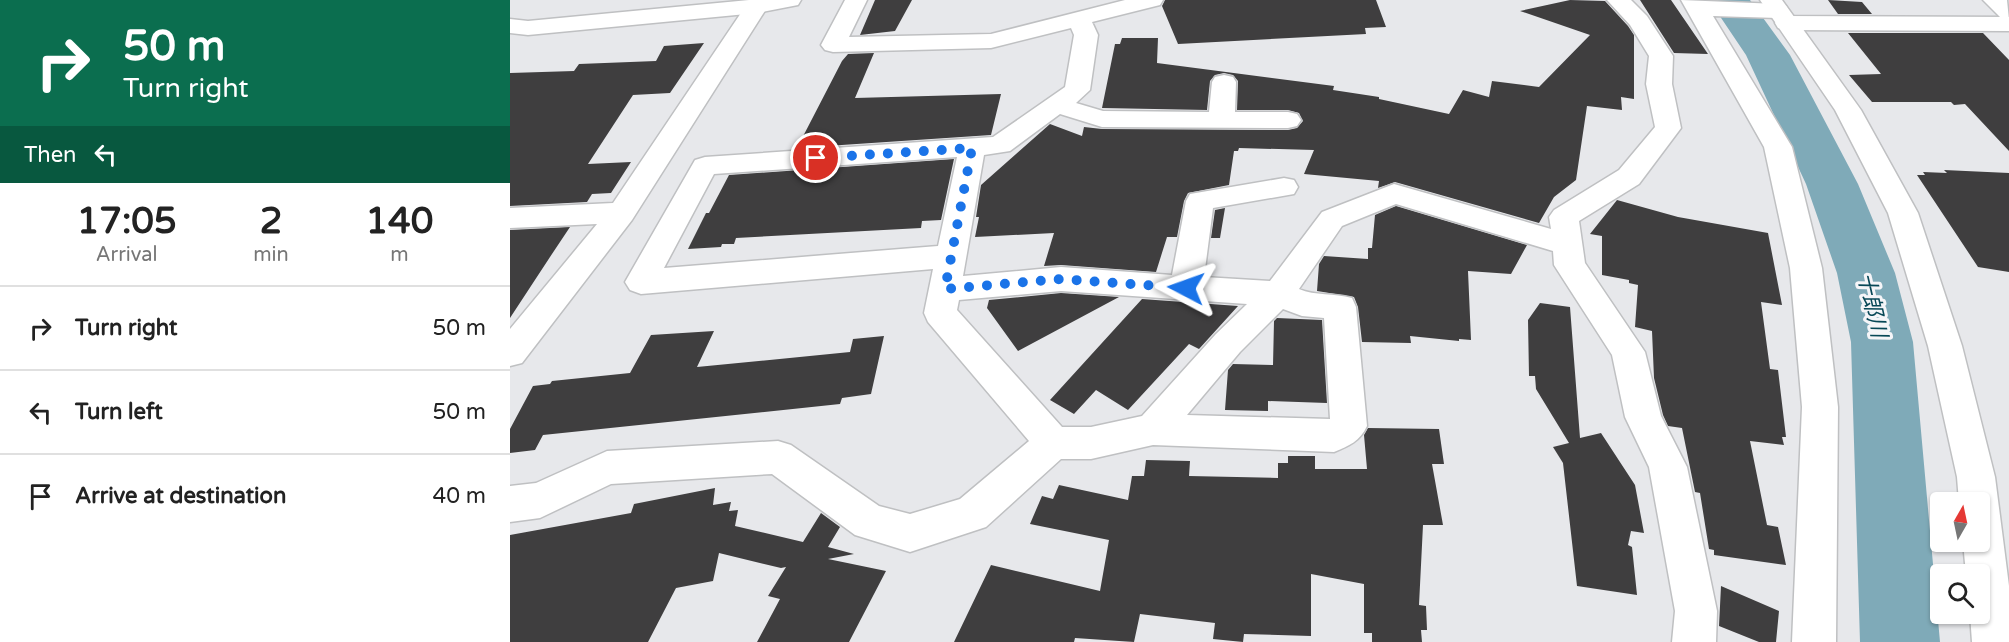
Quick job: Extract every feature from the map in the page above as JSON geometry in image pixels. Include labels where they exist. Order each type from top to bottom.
[{"type":"street","points":[[510,26],[549,26],[757,6],[790,0]]},
{"type":"street","points":[[856,0],[833,45],[991,41],[1152,0]]},
{"type":"street","points":[[1618,0],[1639,21],[1660,56],[1659,84],[1668,128],[1629,177],[1564,217],[1566,244],[1570,265],[1628,352],[1643,417],[1668,467],[1696,611],[1694,642]]},
{"type":"street","points":[[1994,0],[2009,13]]},
{"type":"street","points":[[1695,4],[1779,12],[2009,24]]},
{"type":"street","points":[[1695,4],[1778,147],[1806,268],[1820,407],[1814,642]]},
{"type":"street","points":[[512,347],[622,213],[757,6]]},
{"type":"street","points":[[1779,12],[1848,110],[1903,213],[1945,346],[1978,492]]},
{"type":"street","points":[[510,504],[540,500],[607,468],[778,457],[869,522],[909,533],[972,514],[1053,443],[1091,443],[1153,429],[1334,436],[1349,426],[1340,307],[1302,304],[1278,294],[948,272],[641,282],[705,165],[1000,145],[1077,90],[1086,35],[1079,20]]},
{"type":"street","points":[[1221,120],[1224,82]]},
{"type":"street","points":[[1056,105],[1102,119],[1288,120]]},
{"type":"street","points":[[972,148],[940,313],[1053,443]]},
{"type":"street","points":[[1186,288],[1200,201],[1284,187]]},
{"type":"street","points":[[1153,429],[1228,343],[1278,294],[1332,219],[1394,194],[1566,244]]},
{"type":"street","points":[[510,218],[622,213]]},
{"type":"street","points":[[1984,552],[1994,642]]},
{"type":"building","points":[[875,0],[912,0],[895,31],[860,35]]},
{"type":"building","points":[[1165,0],[1376,0],[1386,27],[1365,28],[1366,34],[1178,44],[1162,6]]},
{"type":"building","points":[[1570,0],[1605,1],[1634,35],[1634,99],[1621,97],[1622,110],[1587,106],[1576,180],[1554,197],[1539,223],[1395,182],[1378,188],[1379,181],[1304,174],[1314,150],[1239,148],[1238,151],[1234,151],[1229,185],[1188,193],[1184,201],[1177,237],[1167,237],[1156,272],[1061,265],[1044,266],[1054,233],[975,237],[981,185],[1050,124],[1082,136],[1084,127],[1288,130],[1297,128],[1303,121],[1299,113],[1288,110],[1237,110],[1238,81],[1233,75],[1224,73],[1215,75],[1210,81],[1207,110],[1102,108],[1115,44],[1120,44],[1122,38],[1158,38],[1157,63],[1334,86],[1333,90],[1379,97],[1379,99],[1449,114],[1463,90],[1489,97],[1492,81],[1539,87],[1590,35],[1520,11]]},
{"type":"building","points":[[1640,0],[1671,0],[1708,54],[1674,53]]},
{"type":"building","points":[[1828,0],[1862,2],[1872,14],[1838,14]]},
{"type":"building","points":[[1848,33],[1983,33],[2009,60],[2009,151],[1965,104],[1872,102],[1849,75],[1881,74]]},
{"type":"building","points":[[704,43],[670,93],[633,95],[588,164],[631,162],[611,193],[592,194],[587,202],[510,206],[510,73],[574,71],[579,64],[656,61],[664,46]]},
{"type":"building","points":[[874,53],[855,98],[1001,94],[991,135],[797,148],[842,61],[848,54]]},
{"type":"building","points":[[954,159],[941,220],[922,221],[921,228],[736,238],[734,244],[722,244],[721,247],[688,249],[729,175]]},
{"type":"building","points":[[1944,170],[2009,173],[2009,272],[1978,267],[1917,175],[1925,175],[1923,172],[1947,173]]},
{"type":"building","points":[[1617,200],[1678,217],[1768,233],[1782,305],[1761,302],[1770,369],[1778,370],[1786,437],[1782,437],[1784,445],[1750,441],[1767,525],[1778,527],[1786,565],[1714,555],[1714,550],[1709,549],[1700,493],[1695,492],[1682,428],[1668,426],[1663,415],[1654,378],[1652,331],[1635,327],[1638,285],[1629,283],[1629,280],[1602,275],[1602,236],[1590,234]]},
{"type":"building","points":[[1396,206],[1527,245],[1511,274],[1468,271],[1471,340],[1410,336],[1411,343],[1362,342],[1358,307],[1354,297],[1317,291],[1319,264],[1324,256],[1368,259],[1368,248],[1372,248],[1375,215]]},
{"type":"building","points":[[1225,208],[1220,238],[1211,238],[1215,210]]},
{"type":"building","points":[[570,227],[550,257],[510,318],[510,230]]},
{"type":"building","points":[[1061,293],[1119,297],[1018,351],[987,308],[989,300]]},
{"type":"building","points":[[1142,299],[1238,306],[1199,349],[1189,344],[1128,410],[1096,390],[1074,414],[1050,400]]},
{"type":"building","points":[[1540,303],[1570,307],[1580,438],[1601,433],[1635,485],[1644,533],[1631,531],[1628,545],[1632,547],[1637,595],[1577,586],[1563,463],[1553,447],[1569,443],[1536,389],[1535,376],[1529,376],[1528,320]]},
{"type":"building","points":[[1277,318],[1322,320],[1327,403],[1268,401],[1268,411],[1225,410],[1228,370],[1233,364],[1273,365],[1274,321]]},
{"type":"building","points":[[714,331],[697,367],[850,352],[853,339],[884,336],[871,394],[842,398],[840,404],[543,435],[535,450],[510,453],[510,429],[533,386],[550,384],[552,381],[630,373],[651,335]]},
{"type":"building","points":[[1368,428],[1439,429],[1444,464],[1432,464],[1443,525],[1423,525],[1419,605],[1426,606],[1427,630],[1421,630],[1422,642],[1372,642],[1372,633],[1364,633],[1364,584],[1311,574],[1311,636],[1244,634],[1243,642],[1213,639],[1215,623],[1140,614],[1134,642],[1075,638],[1074,642],[954,642],[991,565],[1100,591],[1109,540],[1030,524],[1042,496],[1053,499],[1059,485],[1128,500],[1132,476],[1144,476],[1146,460],[1190,461],[1189,476],[1278,478],[1278,463],[1288,463],[1288,456],[1315,456],[1315,469],[1367,469],[1364,435]]},
{"type":"building","points":[[715,488],[713,505],[731,502],[729,511],[738,510],[735,526],[803,542],[821,513],[840,527],[828,547],[854,554],[828,559],[886,571],[849,642],[757,642],[780,599],[768,596],[786,567],[781,568],[719,553],[713,581],[676,588],[648,642],[510,642],[510,535],[631,513],[634,504]]},
{"type":"building","points":[[1721,586],[1779,611],[1776,642],[1759,642],[1719,626]]},
{"type":"waterway","name":"十郎川","points":[[1729,0],[1768,55],[1832,184],[1866,273],[1882,342],[1900,642]]},
{"type":"route","points":[[816,158],[972,148],[945,289],[1061,279],[1186,288]]}]
